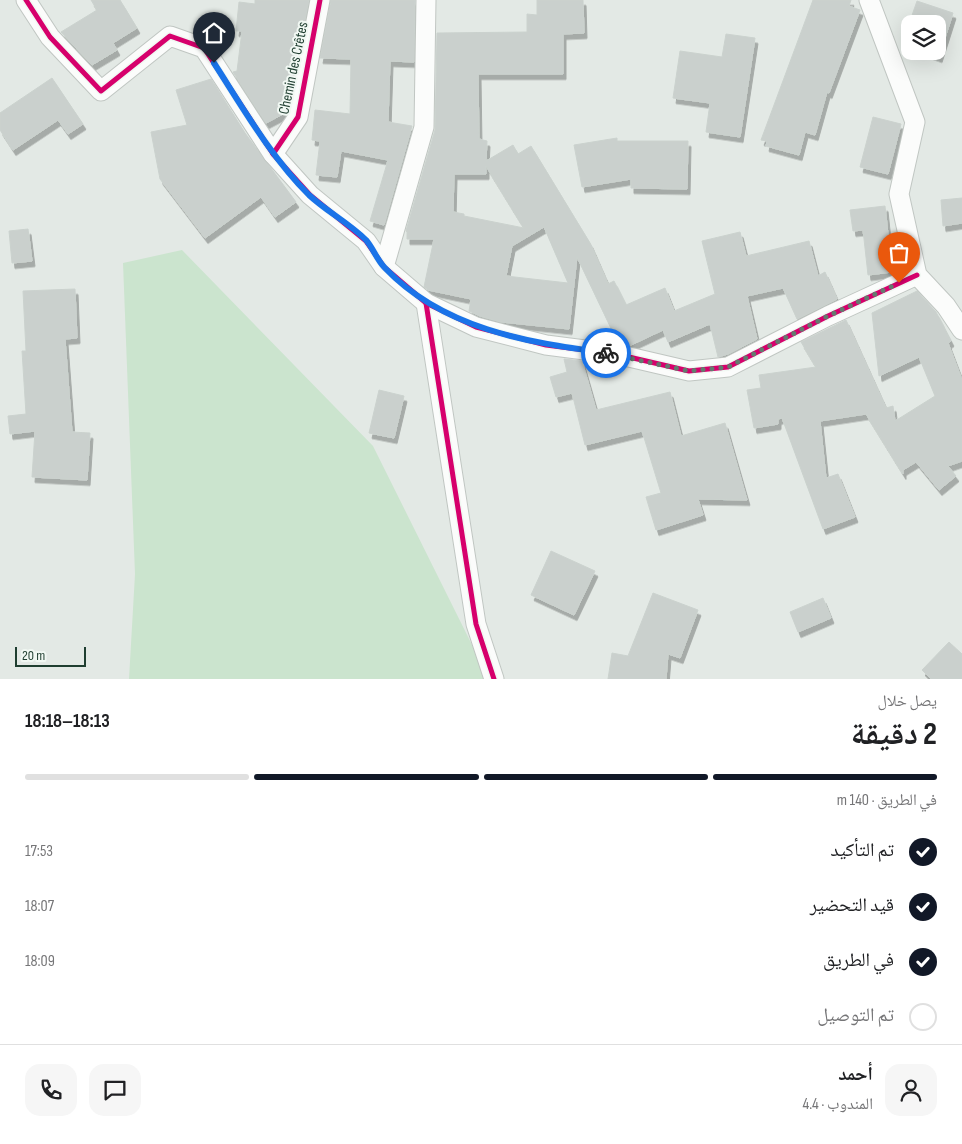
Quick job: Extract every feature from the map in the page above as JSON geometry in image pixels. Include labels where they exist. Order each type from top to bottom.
[{"type":"street","points":[[26,0],[50,37],[100,91],[170,36],[204,48],[273,154],[310,195],[366,240],[384,267],[426,303],[476,327],[546,345],[616,354],[689,371],[728,367],[828,316],[917,275]]},
{"type":"street","name":"Chemin des Crêtes","points":[[273,154],[298,117],[320,0]]},
{"type":"street","points":[[384,267],[424,127],[426,0]]},
{"type":"street","points":[[869,0],[915,122],[899,194],[917,275],[946,306],[962,330]]},
{"type":"street","points":[[426,303],[476,624],[494,679]]},
{"type":"green space","points":[[182,250],[373,446],[489,679],[129,679],[135,574],[123,263]]},
{"type":"building","points":[[91,0],[120,0],[137,28],[113,43],[117,50],[92,65],[61,32],[97,10]]},
{"type":"building","points":[[255,0],[309,0],[298,57],[295,57],[287,112],[266,123],[233,72],[237,71],[242,31],[236,31],[239,2],[255,4]]},
{"type":"building","points":[[331,0],[415,0],[414,62],[390,61],[388,122],[412,126],[384,225],[370,221],[388,160],[341,151],[337,177],[316,175],[320,141],[312,140],[315,110],[350,114],[351,59],[320,58]]},
{"type":"building","points":[[537,0],[583,0],[584,33],[563,34],[563,74],[478,74],[479,139],[487,141],[486,161],[513,145],[518,154],[531,146],[590,243],[608,284],[614,281],[626,305],[665,288],[674,311],[715,294],[702,241],[740,232],[746,256],[809,241],[818,276],[825,272],[837,299],[797,319],[783,288],[747,296],[757,339],[718,357],[710,324],[668,342],[663,330],[629,346],[618,343],[577,257],[569,329],[501,322],[480,316],[469,311],[471,299],[428,290],[424,287],[434,239],[407,239],[406,231],[435,130],[437,33],[527,32],[527,14],[537,15]],"holes":[[[486,166],[524,228],[453,212],[454,174],[486,174]],[[544,227],[568,283],[506,276],[512,246]]]},
{"type":"building","points":[[813,0],[851,0],[849,6],[860,10],[829,93],[827,92],[815,135],[805,132],[799,155],[766,146],[767,141],[761,140]]},
{"type":"building","points":[[917,1],[953,13],[946,35],[946,15],[912,15]]},
{"type":"building","points":[[726,34],[755,38],[740,137],[706,132],[710,103],[673,98],[680,51],[722,57]]},
{"type":"building","points":[[52,78],[83,124],[68,134],[58,120],[13,150],[0,130],[0,113]]},
{"type":"building","points":[[211,79],[245,133],[296,202],[275,217],[261,197],[205,238],[160,179],[151,132],[187,125],[176,90]]},
{"type":"building","points":[[873,117],[901,124],[888,174],[860,167]]},
{"type":"building","points":[[617,138],[617,141],[688,141],[687,189],[631,188],[631,179],[582,187],[574,145]]},
{"type":"building","points":[[962,198],[962,223],[943,226],[941,200]]},
{"type":"building","points":[[885,206],[892,272],[868,275],[863,230],[853,231],[850,210]]},
{"type":"building","points":[[28,229],[32,261],[12,263],[9,231]]},
{"type":"building","points":[[75,289],[77,338],[65,339],[72,432],[90,433],[87,480],[32,477],[35,431],[10,434],[8,416],[26,414],[22,351],[26,351],[23,291]]},
{"type":"building","points":[[917,291],[936,312],[951,341],[948,343],[962,380],[962,461],[948,466],[956,476],[939,490],[916,462],[903,470],[903,474],[866,414],[820,421],[826,478],[838,474],[855,517],[823,529],[782,418],[778,419],[778,424],[754,428],[747,390],[761,388],[759,375],[816,367],[801,342],[846,320],[886,408],[893,406],[895,421],[935,396],[919,357],[879,376],[872,313]]},
{"type":"building","points":[[564,359],[582,361],[596,410],[670,392],[681,436],[725,423],[747,500],[698,499],[703,515],[656,530],[646,497],[661,493],[642,431],[585,445],[572,393],[556,397],[550,377],[567,372]]},
{"type":"building","points":[[379,390],[404,396],[394,438],[369,433]]},
{"type":"building","points":[[551,551],[595,571],[574,615],[531,595]]},
{"type":"building","points":[[653,593],[698,610],[680,658],[668,654],[666,679],[608,679],[612,653],[628,656]]},
{"type":"building","points":[[823,598],[831,618],[798,632],[790,612]]},
{"type":"building","points":[[949,642],[962,654],[962,679],[931,679],[922,670]]},
{"type":"cycle path","points":[[26,0],[50,37],[101,91],[170,36],[204,48],[273,154],[298,117],[320,0]]},
{"type":"cycle path","points":[[273,154],[310,195],[366,241],[384,267],[426,303],[476,327],[546,345],[616,354],[689,371],[728,367],[828,316],[917,275]]},
{"type":"cycle path","points":[[426,303],[476,624],[494,679]]},
{"type":"way so far","points":[[606,353],[689,371],[728,367],[828,316],[899,283]]},
{"type":"route","points":[[214,63],[273,154],[310,195],[366,240],[384,267],[426,303],[476,327],[546,345],[606,353]]}]
